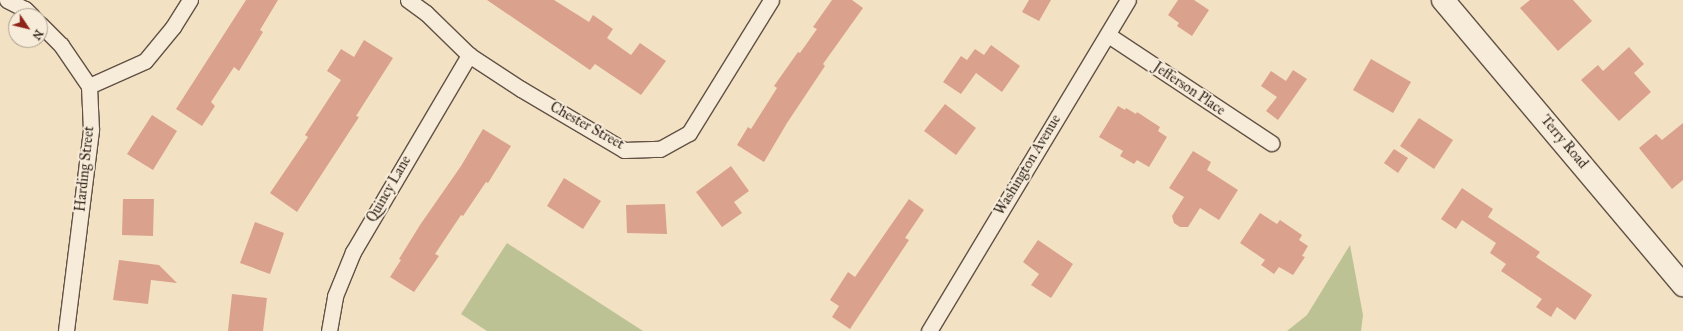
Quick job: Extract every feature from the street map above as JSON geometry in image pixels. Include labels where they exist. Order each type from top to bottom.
[{"type":"street","points":[[7,0],[23,8]]},
{"type":"street","points":[[48,32],[61,45],[89,86],[145,61],[173,27],[190,0]]},
{"type":"street","name":"Chester Street","points":[[408,0],[426,13],[469,55],[521,89],[624,150],[660,150],[689,134],[771,0]]},
{"type":"street","name":"Washington Avenue","points":[[929,331],[1128,0]]},
{"type":"street","name":"Terry Road","points":[[1443,0],[1683,285]]},
{"type":"street","name":"Jefferson Place","points":[[1108,35],[1271,143]]},
{"type":"street","name":"Quincy Lane","points":[[329,331],[335,296],[353,252],[469,55]]},
{"type":"street","name":"Harding Street","points":[[66,331],[90,130],[89,86]]},
{"type":"green space","points":[[507,243],[643,331],[487,331],[461,314]]},
{"type":"green space","points":[[1350,245],[1363,315],[1361,331],[1287,331],[1307,315]]},
{"type":"building","points":[[246,0],[278,0],[260,30],[263,32],[239,71],[234,67],[211,102],[215,106],[202,126],[176,109]]},
{"type":"building","points":[[487,0],[554,0],[589,22],[593,15],[613,29],[607,38],[631,55],[640,43],[666,61],[641,95],[595,64],[590,70]]},
{"type":"building","points":[[832,0],[852,0],[863,8],[823,64],[825,66],[787,123],[764,162],[737,145],[748,127],[751,129],[777,88],[774,86],[798,52],[800,53],[817,29],[813,27]]},
{"type":"building","points":[[1029,0],[1051,0],[1039,21],[1022,12]]},
{"type":"building","points":[[1178,0],[1194,0],[1209,10],[1192,36],[1177,26],[1179,23],[1168,15]]},
{"type":"building","points":[[1530,0],[1573,0],[1592,21],[1558,51],[1520,8]]},
{"type":"building","points":[[364,40],[393,58],[356,116],[359,117],[297,212],[270,193],[308,137],[305,135],[341,80],[327,71],[341,49],[354,57]]},
{"type":"building","points":[[991,45],[1020,66],[1002,92],[976,73],[961,94],[943,82],[961,56],[967,60],[975,49],[984,55]]},
{"type":"building","points":[[1629,47],[1644,64],[1634,73],[1651,92],[1619,121],[1581,80],[1598,65],[1603,71]]},
{"type":"building","points":[[1371,59],[1411,82],[1393,113],[1353,90]]},
{"type":"building","points":[[1293,70],[1307,79],[1278,120],[1266,111],[1277,97],[1261,86],[1271,71],[1286,81]]},
{"type":"building","points":[[945,104],[976,128],[956,155],[924,131]]},
{"type":"building","points":[[1118,106],[1125,110],[1126,108],[1136,114],[1137,112],[1160,127],[1158,131],[1167,137],[1149,167],[1137,160],[1134,164],[1120,156],[1123,151],[1099,137]]},
{"type":"building","points":[[152,115],[177,131],[153,170],[127,154]]},
{"type":"building","points":[[1419,118],[1453,140],[1434,169],[1400,146]]},
{"type":"building","points":[[1683,123],[1683,180],[1672,189],[1639,148],[1656,134],[1662,140]]},
{"type":"building","points":[[483,129],[511,146],[488,183],[486,182],[463,216],[461,215],[435,254],[439,256],[414,292],[390,277],[420,225],[461,166]]},
{"type":"building","points":[[1394,149],[1408,158],[1398,173],[1384,163]]},
{"type":"building","points":[[1193,151],[1211,162],[1207,170],[1238,190],[1219,220],[1200,208],[1188,227],[1180,227],[1174,223],[1172,216],[1184,197],[1169,188]]},
{"type":"building","points":[[731,166],[749,191],[734,202],[742,213],[722,227],[696,192]]},
{"type":"building","points":[[564,178],[601,201],[583,229],[547,206]]},
{"type":"building","points":[[1462,188],[1493,209],[1488,217],[1540,252],[1536,257],[1592,295],[1575,320],[1557,307],[1551,317],[1536,307],[1542,299],[1501,271],[1506,264],[1490,253],[1496,243],[1462,220],[1456,229],[1441,219]]},
{"type":"building","points":[[123,199],[154,199],[153,236],[122,235]]},
{"type":"building","points":[[909,199],[924,210],[905,238],[909,240],[850,329],[832,317],[839,306],[830,300],[848,272],[855,277]]},
{"type":"building","points":[[665,204],[667,234],[627,233],[626,205]]},
{"type":"building","points":[[1260,213],[1277,224],[1280,220],[1302,235],[1299,240],[1308,246],[1302,256],[1305,257],[1293,275],[1279,267],[1274,274],[1261,265],[1265,260],[1240,243]]},
{"type":"building","points":[[255,222],[284,233],[270,274],[240,263]]},
{"type":"building","points":[[1038,240],[1073,264],[1051,298],[1031,285],[1039,274],[1023,262]]},
{"type":"building","points":[[119,260],[159,265],[177,283],[151,280],[148,304],[113,300]]},
{"type":"building","points":[[232,294],[267,298],[263,331],[228,331]]}]
